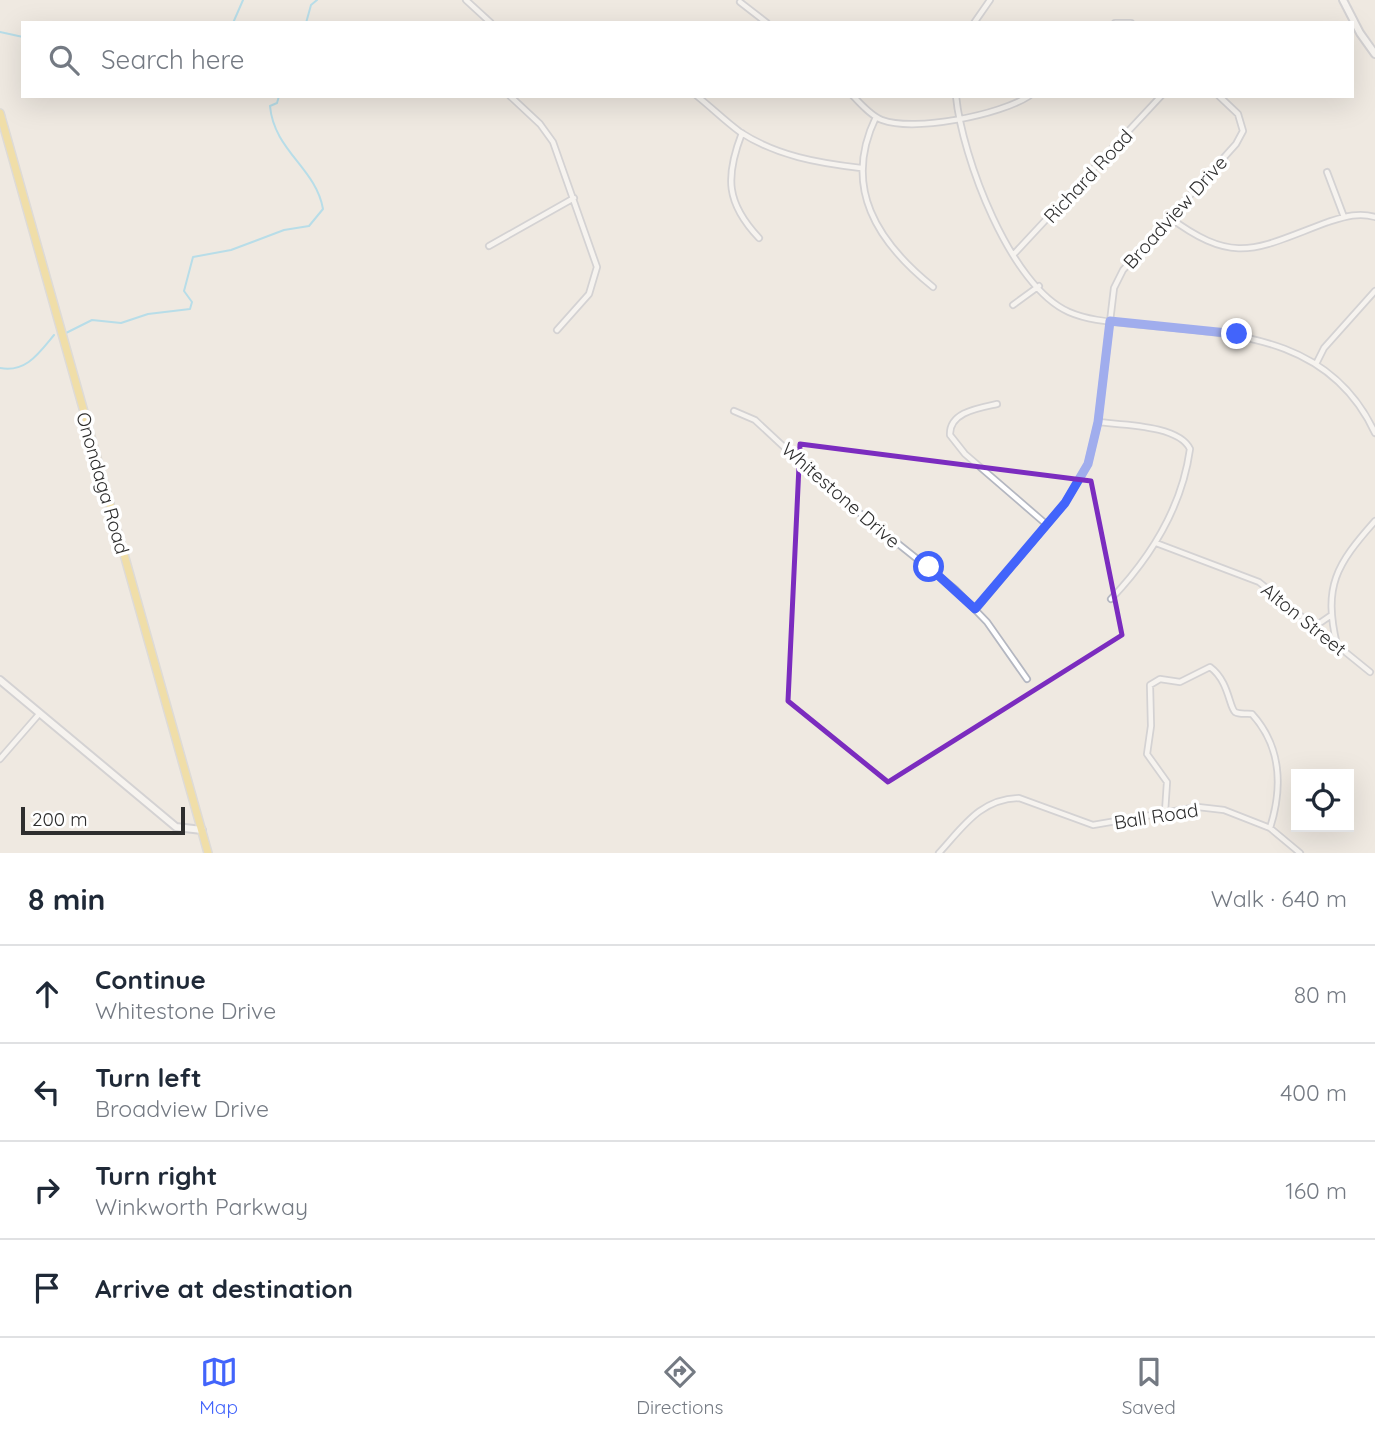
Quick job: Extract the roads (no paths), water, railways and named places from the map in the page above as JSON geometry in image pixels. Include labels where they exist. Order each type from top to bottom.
[{"type":"main road","name":"Onondaga Road","points":[[0,113],[208,853]]},
{"type":"street","points":[[466,0],[489,21]]},
{"type":"street","points":[[975,21],[990,0]]},
{"type":"street","points":[[1343,0],[1354,21]]},
{"type":"street","points":[[740,2],[764,21]]},
{"type":"street","points":[[1354,21],[1375,54]]},
{"type":"street","points":[[512,98],[540,124],[553,142],[597,273],[589,294],[557,330]]},
{"type":"street","points":[[699,98],[742,133],[795,157],[861,168]]},
{"type":"street","points":[[855,98],[876,117],[913,126],[1004,109],[1025,98]]},
{"type":"street","points":[[957,98],[964,145],[985,204],[1014,254],[1039,286],[1063,309],[1093,319],[1237,334],[1278,345],[1316,364],[1353,395],[1375,433]]},
{"type":"street","name":"Richard Road","points":[[1014,254],[1159,98]]},
{"type":"street","name":"Broadview Drive","points":[[975,609],[1080,481],[1088,464],[1098,422],[1114,288],[1123,270],[1236,144],[1243,131],[1238,114],[1221,98]]},
{"type":"street","points":[[876,117],[864,145],[861,168],[865,192],[880,232],[900,258],[933,287]]},
{"type":"street","points":[[742,133],[732,165],[731,190],[740,217],[759,238]]},
{"type":"street","points":[[1327,172],[1344,216]]},
{"type":"street","points":[[489,246],[574,198]]},
{"type":"street","points":[[1169,217],[1207,243],[1238,249],[1266,246],[1344,216],[1360,214],[1375,217]]},
{"type":"street","points":[[1013,304],[1039,286]]},
{"type":"street","points":[[1316,364],[1324,348],[1375,291]]},
{"type":"street","points":[[997,404],[957,418],[952,423],[950,435],[965,454],[1046,524]]},
{"type":"street","name":"Whitestone Drive","points":[[734,411],[755,420],[827,487],[975,609],[1014,657],[1027,679]]},
{"type":"street","points":[[1098,422],[1173,433],[1188,444],[1189,456],[1169,519],[1156,543],[1111,599]]},
{"type":"street","points":[[1337,646],[1331,616],[1332,590],[1340,565],[1375,521]]},
{"type":"street","name":"Alton Street","points":[[1156,543],[1245,575],[1278,596],[1370,672]]},
{"type":"street","points":[[1314,627],[1331,616]]},
{"type":"street","points":[[1165,812],[1167,782],[1147,754],[1151,726],[1148,693],[1154,681],[1181,682],[1210,667],[1225,682],[1232,709],[1239,713],[1252,714],[1272,741],[1278,784],[1270,828]]},
{"type":"street","points":[[0,680],[176,827],[202,830]]},
{"type":"street","points":[[0,759],[40,713]]},
{"type":"street","name":"Ball Road","points":[[939,853],[978,809],[1006,798],[1031,800],[1093,825],[1198,807],[1224,810],[1270,828],[1300,853]]},
{"type":"waterway","points":[[234,21],[243,0]]},
{"type":"waterway","points":[[307,21],[311,5],[317,0]]},
{"type":"waterway","points":[[0,32],[21,37]]},
{"type":"waterway","points":[[66,333],[92,320],[121,323],[148,314],[190,309],[192,302],[184,291],[193,257],[231,250],[284,230],[309,226],[323,209],[312,182],[287,148],[273,122],[270,106],[277,103],[278,98]]},
{"type":"waterway","points":[[0,368],[25,365],[54,335]]}]
